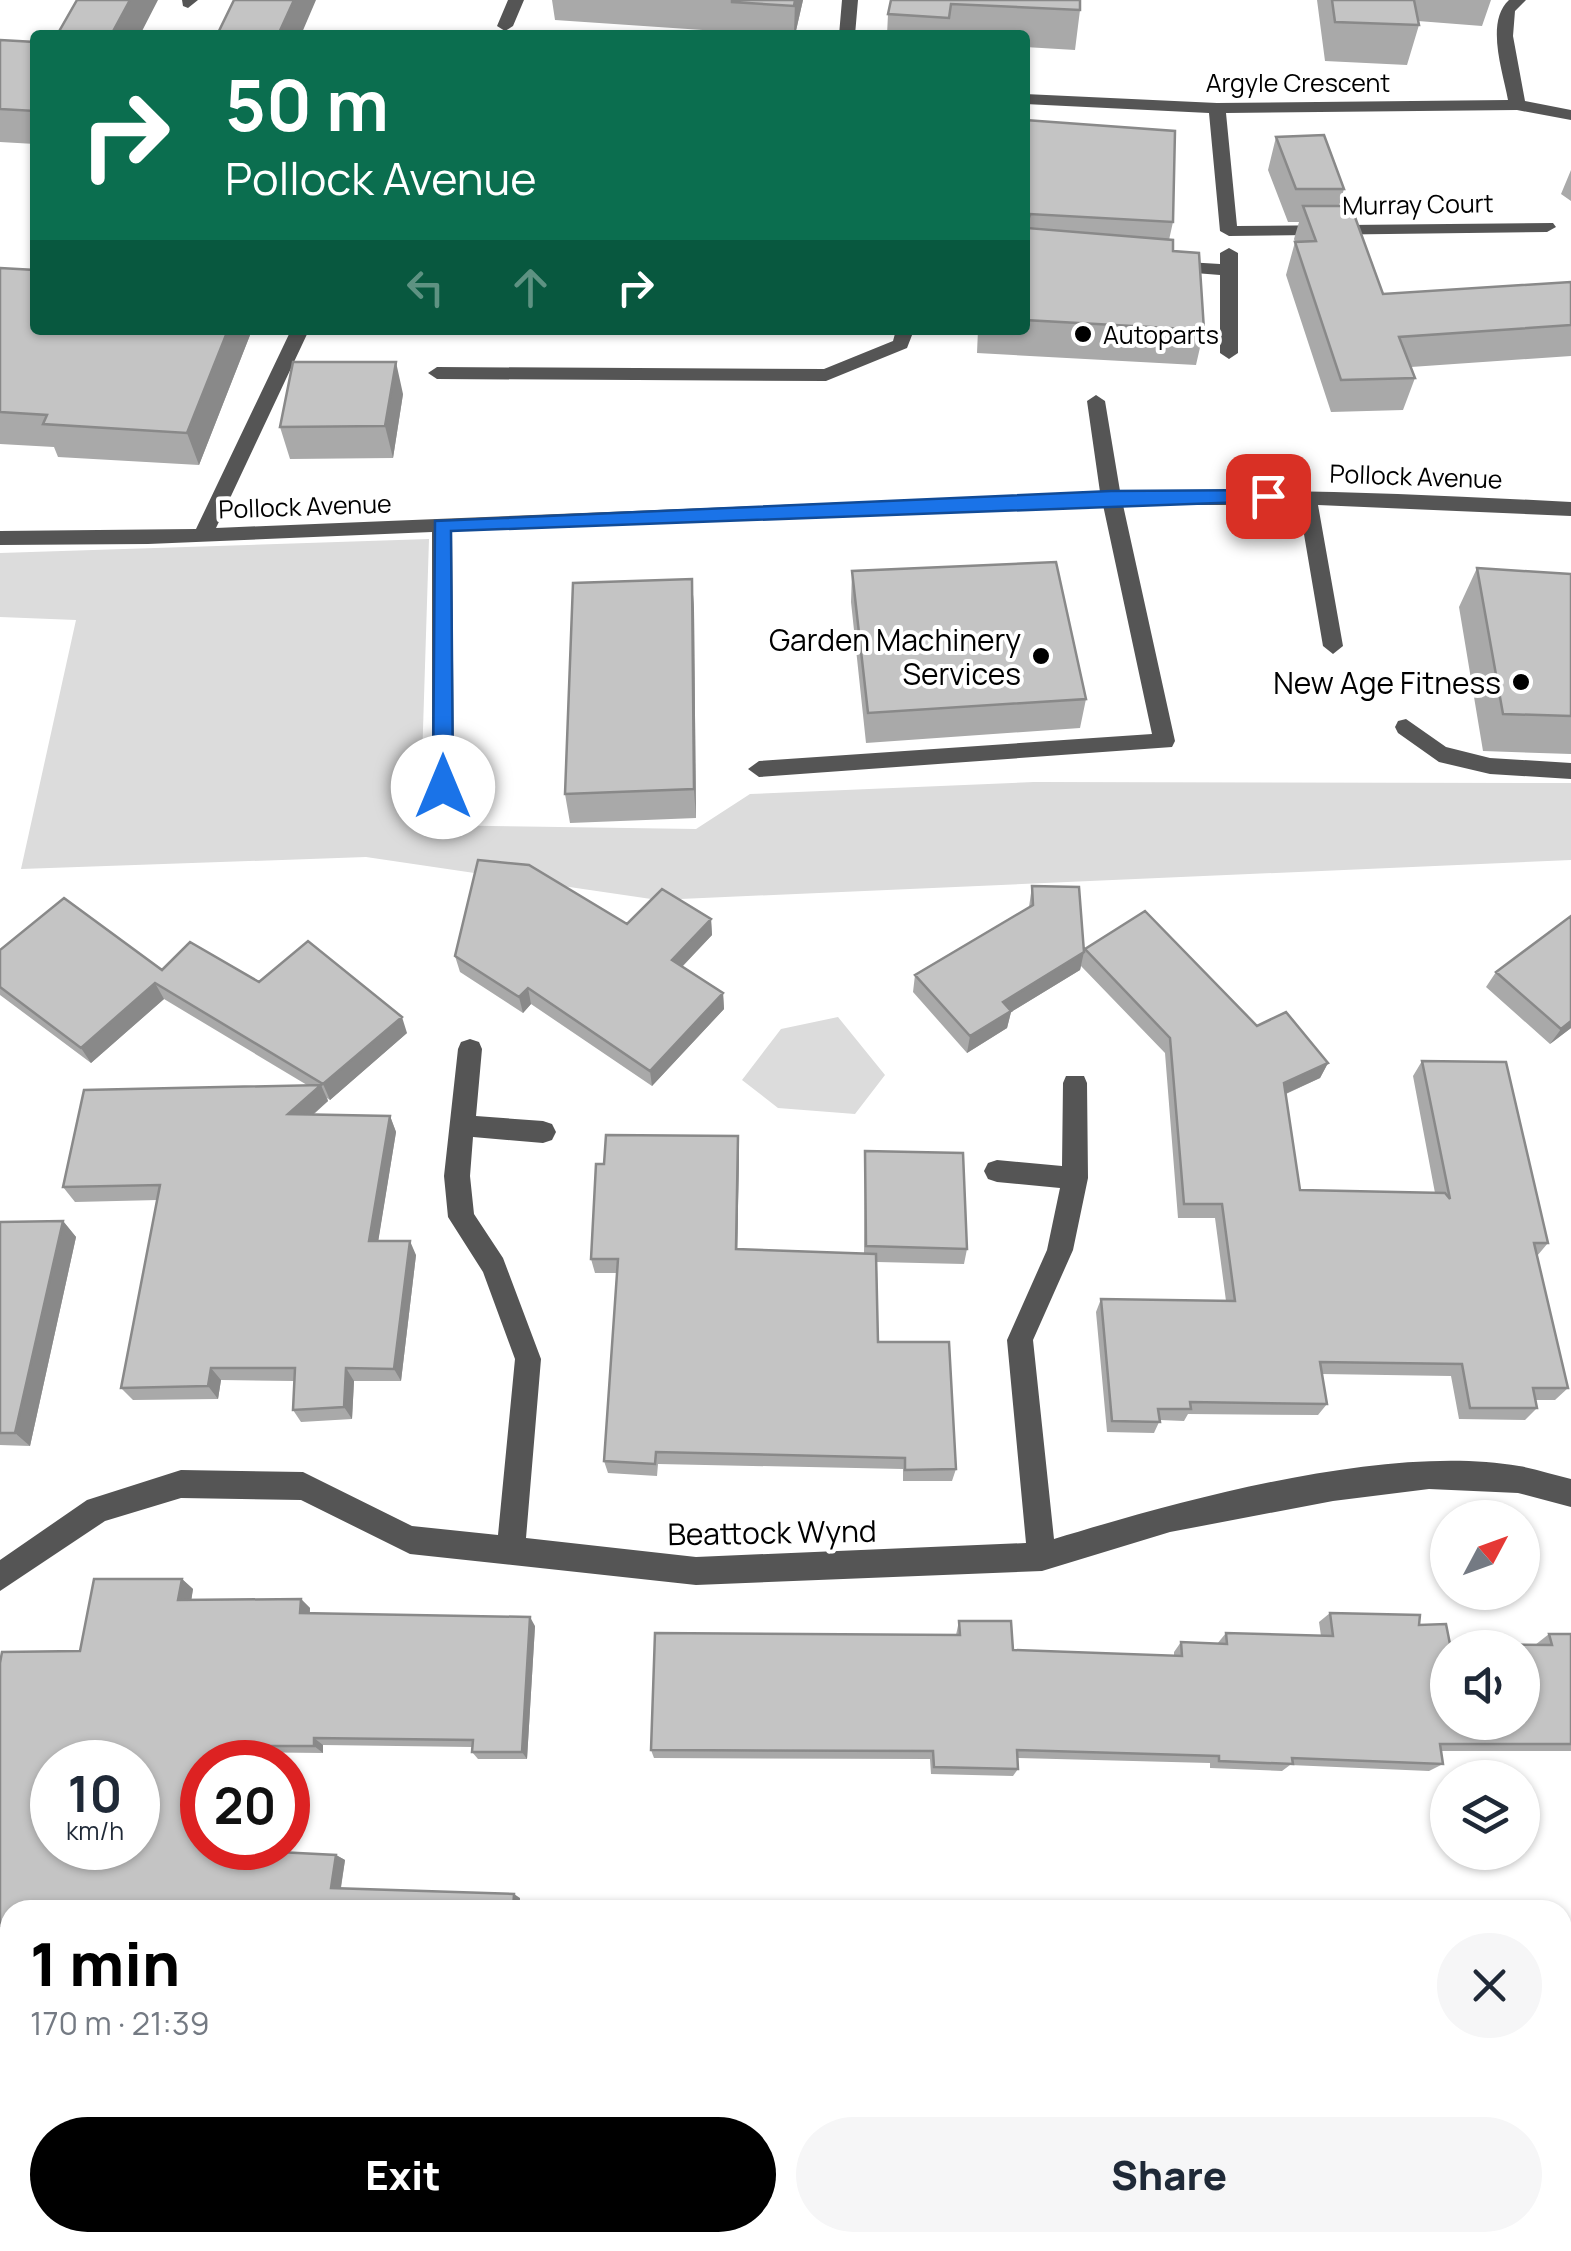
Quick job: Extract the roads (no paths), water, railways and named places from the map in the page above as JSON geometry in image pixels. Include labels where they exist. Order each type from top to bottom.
[{"type":"street","points":[[505,26],[516,0]]},
{"type":"street","points":[[847,30],[850,0]]},
{"type":"street","points":[[1518,0],[1507,10],[1505,36],[1518,105]]},
{"type":"street","name":"Argyle Crescent","points":[[1030,99],[1217,108],[1518,105],[1571,115]]},
{"type":"street","points":[[1217,108],[1229,230],[1230,353]]},
{"type":"street","name":"Murray Court","points":[[1229,230],[1547,227]]},
{"type":"street","points":[[1155,266],[1230,270]]},
{"type":"street","points":[[203,536],[298,335]]},
{"type":"street","points":[[437,373],[826,376],[901,344],[904,335]]},
{"type":"street","points":[[760,768],[1164,741],[1111,497],[1096,401]]},
{"type":"street","points":[[1306,496],[1334,646]]},
{"type":"street","name":"Pollock Avenue","points":[[0,538],[203,536],[1111,497],[1306,496],[1571,509]]},
{"type":"street","points":[[442,526],[443,787]]},
{"type":"street","points":[[1406,727],[1439,754],[1490,766],[1571,771]]},
{"type":"street","points":[[470,1050],[456,1176],[461,1217],[494,1266],[528,1359],[511,1551]]},
{"type":"street","points":[[1042,1557],[1020,1340],[1060,1250],[1075,1178],[1074,1083]]},
{"type":"street","points":[[464,1126],[544,1132]]},
{"type":"street","points":[[997,1171],[1075,1178]]},
{"type":"street","name":"Beattock Wynd","points":[[0,1577],[97,1510],[181,1484],[303,1486],[410,1540],[696,1571],[1042,1557],[1170,1518],[1410,1478],[1518,1479],[1571,1493]]},
{"type":"place","name":"Autoparts","points":[[1083,334]]},
{"type":"place","name":"Garden Machinery Services","points":[[1041,656]]},
{"type":"place","name":"New Age Fitness","points":[[1521,682]]}]
